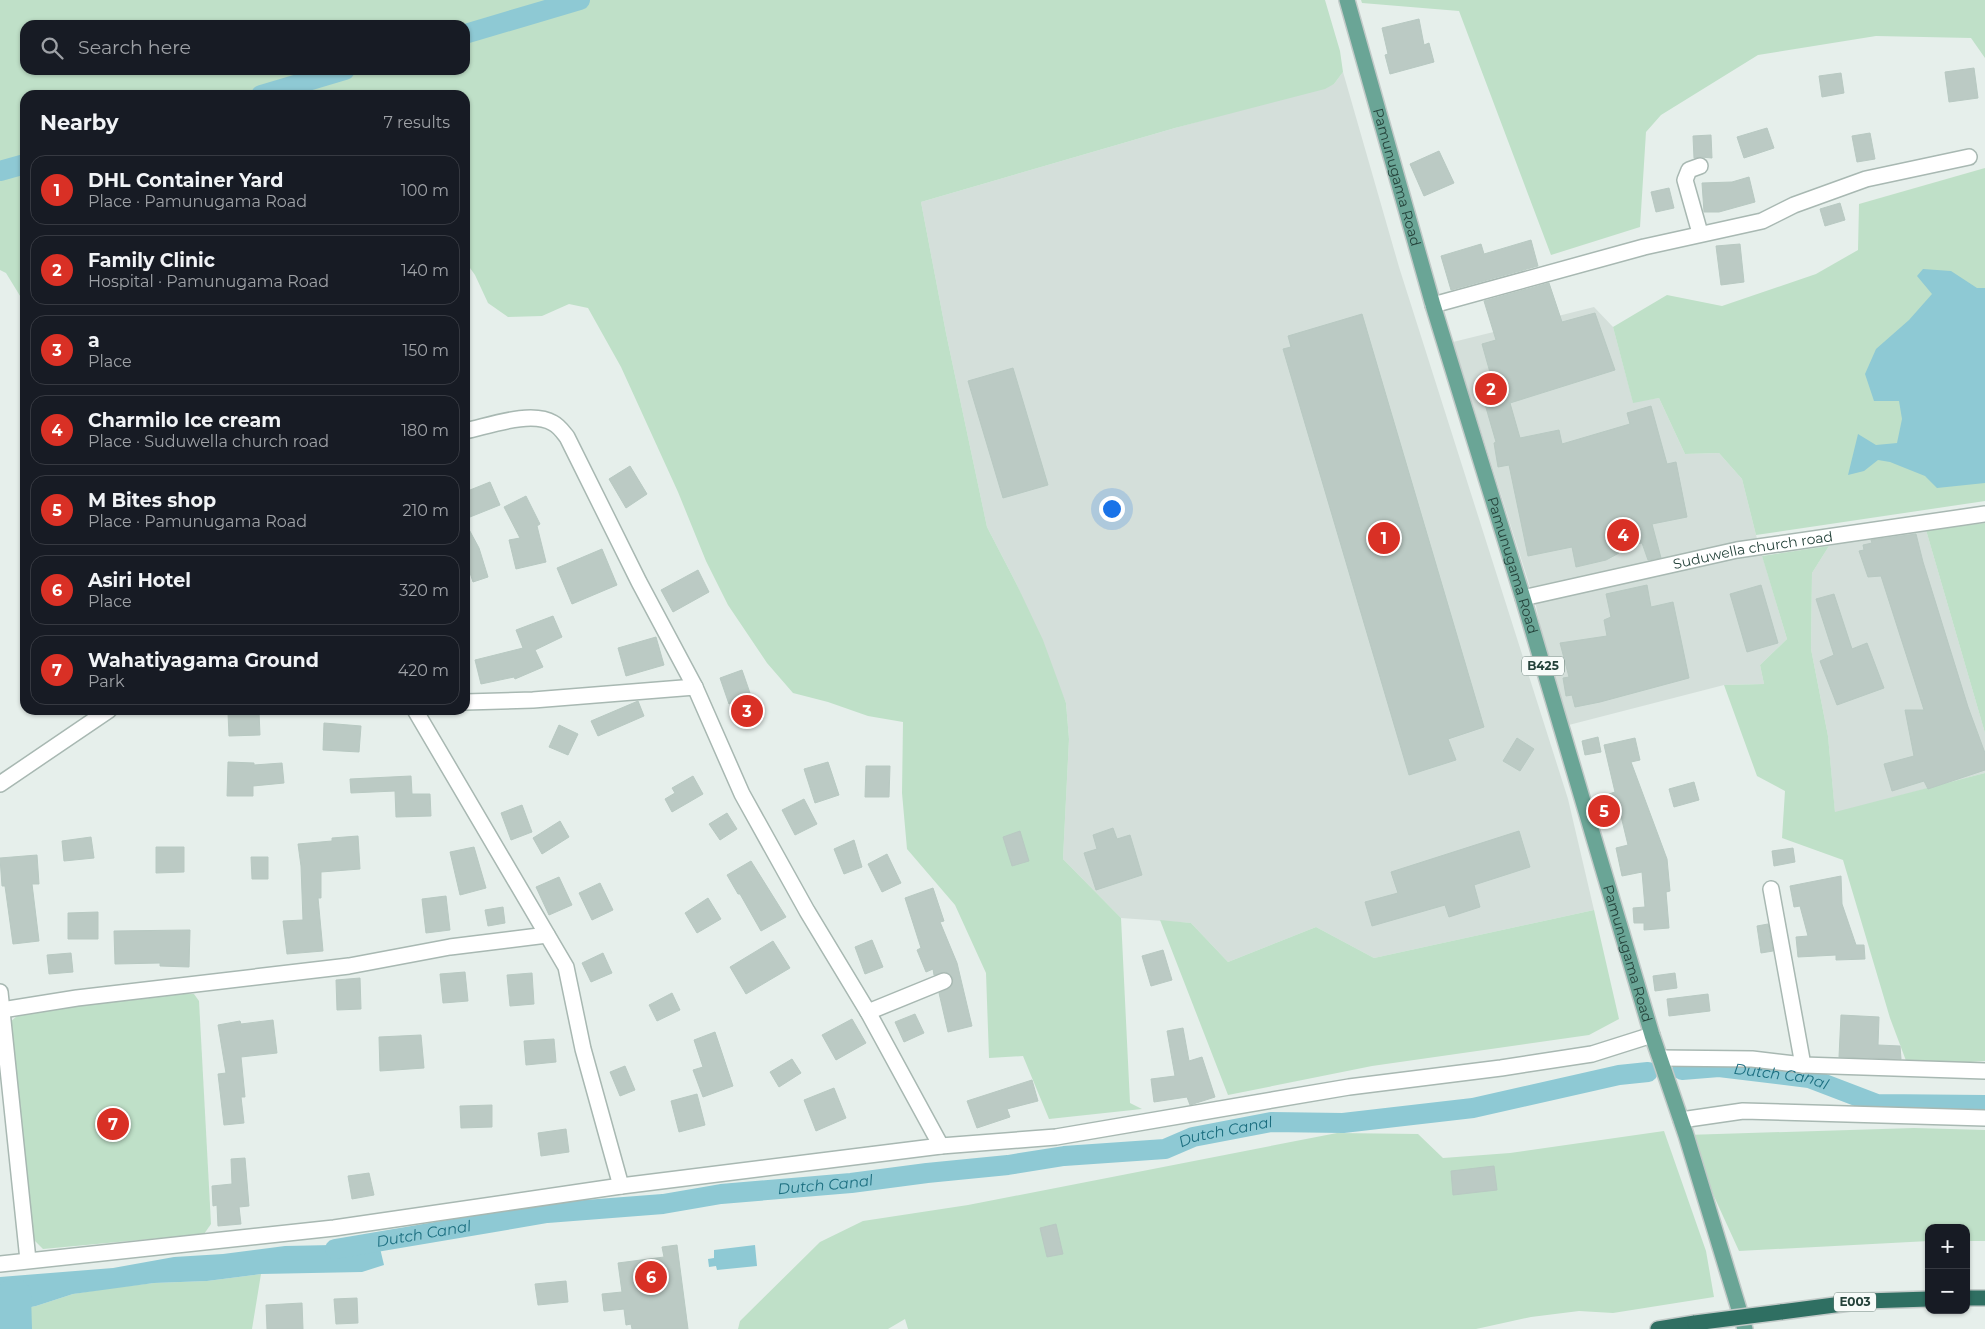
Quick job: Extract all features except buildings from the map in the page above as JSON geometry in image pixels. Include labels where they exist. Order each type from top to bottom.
[{"type":"highway","name":"E003","points":[[1658,1329],[1865,1301],[1925,1298]]},
{"type":"highway","points":[[1970,1298],[1985,1298]]},
{"type":"main road","name":"Pamunugama Road","points":[[1348,0],[1433,305],[1523,598],[1652,1034],[1681,1120],[1745,1329]]},
{"type":"street","points":[[1433,305],[1700,233],[1762,221],[1794,205],[1866,179],[1969,157]]},
{"type":"street","points":[[1700,166],[1689,170],[1685,180],[1700,233]]},
{"type":"street","points":[[470,430],[522,418],[544,418],[555,424],[567,437],[639,582],[695,687],[742,794],[807,911],[868,1012],[941,1146]]},
{"type":"street","name":"Suduwella church road","points":[[1523,598],[1737,550],[1985,514]]},
{"type":"street","points":[[470,702],[533,700],[695,687]]},
{"type":"street","points":[[0,784],[102,715]]},
{"type":"street","points":[[418,715],[566,967],[583,1049],[621,1186]]},
{"type":"street","points":[[1771,889],[1804,1065]]},
{"type":"street","points":[[28,1260],[1,1004],[177,988],[348,966],[450,947],[548,935]]},
{"type":"street","points":[[868,1012],[944,980]]},
{"type":"street","points":[[0,1264],[334,1228],[621,1186],[941,1146],[1056,1137],[1349,1087],[1501,1068],[1592,1054],[1652,1034]]},
{"type":"street","points":[[1660,1058],[1752,1059],[1804,1065],[1985,1071]]},
{"type":"street","points":[[1681,1120],[1744,1111],[1985,1118]]},
{"type":"shaded area","points":[[1343,72],[1399,267],[1568,799],[1594,910],[1374,958],[1316,927],[1228,962],[1191,923],[1121,918],[1063,859],[1069,739],[1066,703],[1016,583],[987,527],[946,333],[921,202],[1334,84]]},
{"type":"shaded area","points":[[1594,307],[1613,327],[1633,402],[1659,398],[1685,454],[1719,453],[1742,479],[1756,535],[1787,639],[1760,665],[1764,684],[1724,685],[1561,727],[1536,606],[1453,342]]},
{"type":"shaded area","points":[[1926,530],[1985,733],[1985,773],[1835,813],[1828,736],[1811,649],[1812,573],[1829,546],[1855,539]]},
{"type":"green space","points":[[0,0],[1325,0],[1340,51],[1343,72],[1334,84],[1325,89],[1175,128],[921,202],[946,333],[987,527],[1043,640],[1066,703],[1069,739],[1063,859],[1121,918],[1130,1103],[1142,1109],[1049,1119],[1023,1056],[989,1058],[986,973],[955,905],[907,849],[902,793],[903,722],[868,716],[828,702],[793,693],[767,663],[728,605],[706,561],[678,492],[621,367],[588,308],[569,304],[542,316],[508,317],[488,303],[470,268],[470,90],[20,90],[20,296],[6,273],[0,270]]},
{"type":"green space","points":[[1361,0],[1985,0],[1985,58],[1971,38],[1876,36],[1758,55],[1661,115],[1646,132],[1640,227],[1551,255],[1459,11],[1362,3]]},
{"type":"green space","points":[[1985,168],[1985,501],[1756,535],[1742,479],[1719,453],[1685,454],[1659,398],[1633,403],[1613,327],[1667,295],[1722,306],[1816,274],[1858,250],[1859,204]]},
{"type":"green space","points":[[1985,523],[1985,733],[1926,530]]},
{"type":"green space","points":[[1829,546],[1812,573],[1811,649],[1828,736],[1835,812],[1985,773],[1985,1061],[1908,1066],[1890,1018],[1843,860],[1782,838],[1785,791],[1757,776],[1724,685],[1764,684],[1760,665],[1787,639],[1762,556]]},
{"type":"green space","points":[[1594,910],[1619,1019],[1589,1035],[1372,1066],[1228,1095],[1160,920],[1191,923],[1228,962],[1316,927],[1374,958]]},
{"type":"green space","points":[[194,994],[199,1001],[211,1224],[204,1234],[43,1249],[33,1239],[8,1024],[18,1015],[53,1009]]},
{"type":"green space","points":[[1914,1128],[1985,1130],[1985,1241],[1970,1241],[1970,1224],[1925,1224],[1925,1241],[1739,1251],[1686,1135]]},
{"type":"green space","points":[[1664,1131],[1706,1251],[1714,1297],[1613,1313],[1579,1311],[1531,1317],[1476,1329],[908,1329],[905,1319],[888,1329],[738,1329],[740,1321],[820,1242],[863,1221],[968,1205],[1337,1133],[1418,1134],[1443,1158],[1510,1153]]},
{"type":"green space","points":[[261,1274],[252,1329],[0,1329],[0,1310],[8,1312],[36,1306],[73,1294],[154,1283],[207,1281]]},
{"type":"water","points":[[1923,269],[1951,271],[1977,288],[1985,288],[1985,483],[1937,488],[1925,476],[1890,462],[1878,460],[1864,471],[1848,475],[1858,434],[1876,445],[1897,443],[1902,419],[1899,401],[1874,401],[1865,374],[1876,349],[1909,320],[1932,294],[1917,276]]},
{"type":"water","points":[[379,1244],[384,1265],[362,1272],[261,1274],[207,1281],[154,1283],[73,1294],[36,1306],[8,1312],[0,1310],[0,1277],[113,1268],[174,1257],[223,1254],[285,1246]]},
{"type":"water","points":[[755,1245],[757,1266],[717,1270],[716,1266],[709,1267],[708,1259],[714,1258],[714,1250]]},
{"type":"waterway","points":[[470,33],[580,0]]},
{"type":"waterway","points":[[278,90],[328,75]]},
{"type":"waterway","points":[[0,171],[20,165]]},
{"type":"waterway","name":"Dutch Canal","points":[[1682,1070],[1719,1067],[1809,1078],[1877,1104],[1985,1105]]},
{"type":"waterway","name":"Dutch Canal","points":[[335,1249],[547,1213],[663,1204],[721,1194],[851,1183],[1008,1165],[1064,1156],[1165,1149],[1193,1137],[1271,1122],[1343,1123],[1473,1108],[1619,1075],[1648,1072]]},
{"type":"waterway","points":[[14,1295],[15,1329]]},
{"type":"place","name":"Family Clinic","points":[[1491,389]]},
{"type":"place","name":"Charmilo Ice cream","points":[[1623,535]]},
{"type":"place","name":"DHL Container Yard","points":[[1384,538]]},
{"type":"place","name":"a","points":[[747,711]]},
{"type":"place","name":"M Bites shop","points":[[1604,811]]},
{"type":"place","name":"Wahatiyagama Ground","points":[[113,1124]]},
{"type":"place","name":"Asiri Hotel","points":[[651,1277]]}]
